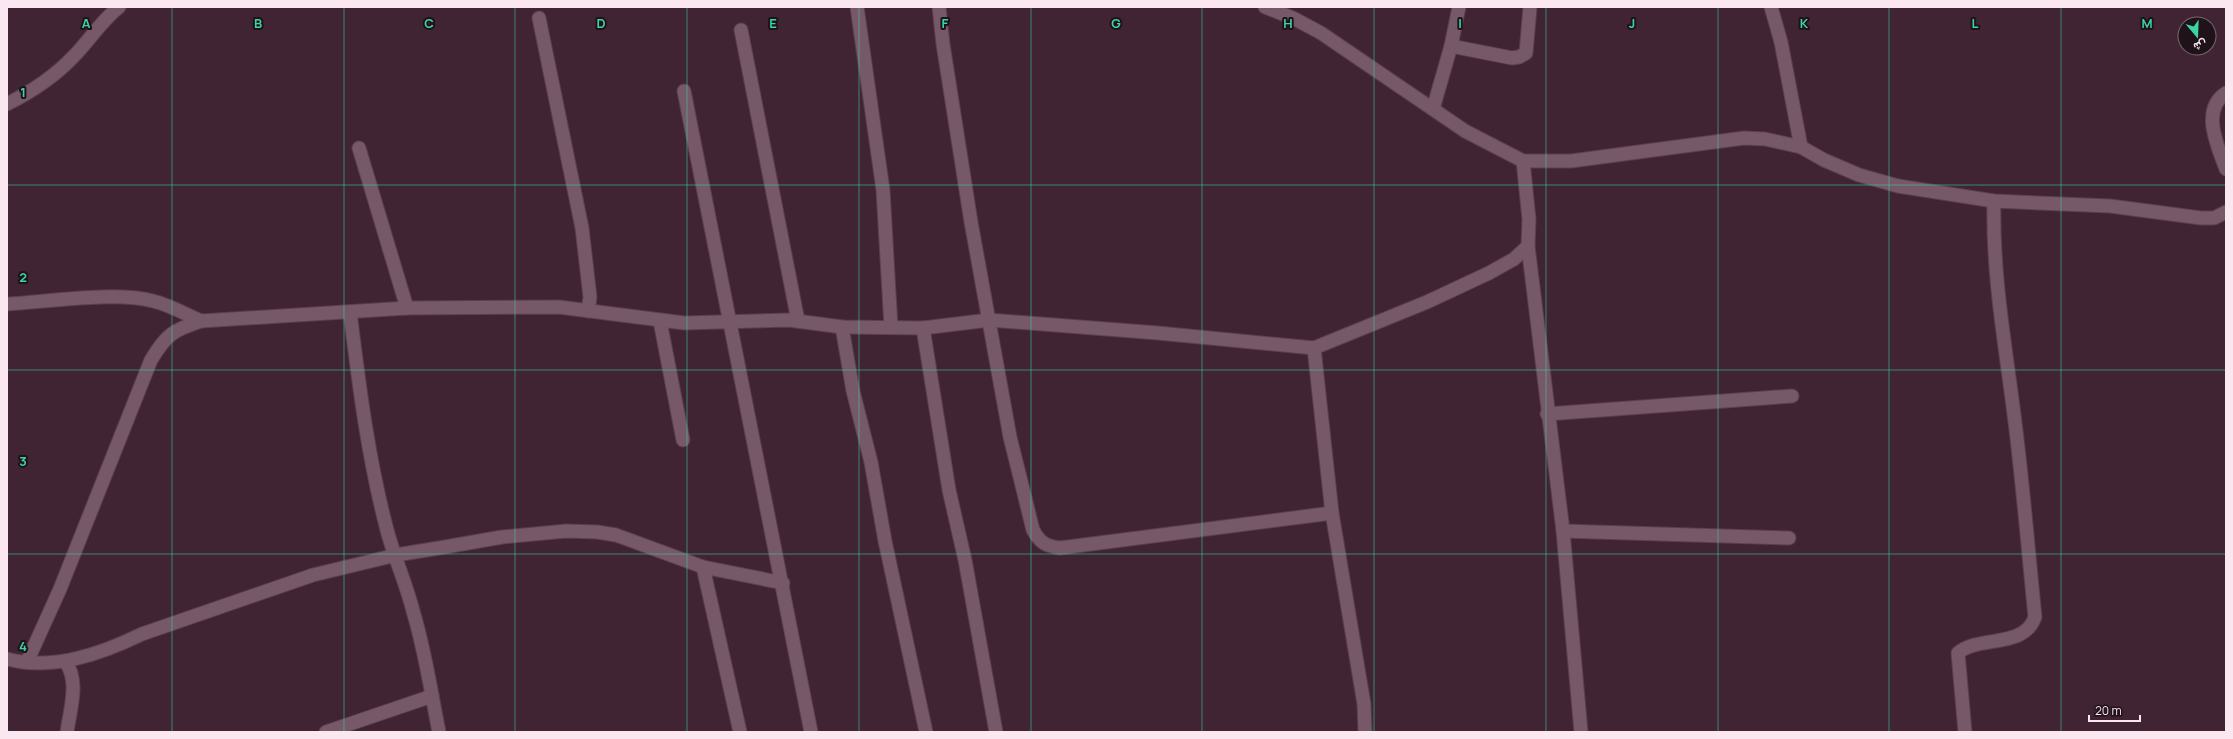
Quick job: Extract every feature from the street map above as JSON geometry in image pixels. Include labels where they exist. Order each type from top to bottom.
[{"type":"street","points":[[7,104],[33,92],[72,58],[108,15],[120,7]]},
{"type":"street","points":[[857,7],[883,190],[891,327]]},
{"type":"street","points":[[939,7],[943,44],[971,222],[1010,437],[1033,530],[1039,542],[1060,548],[1332,513]]},
{"type":"street","points":[[1267,7],[1321,34],[1465,131],[1523,161],[1571,161],[1744,138],[1765,139],[1801,147],[1824,160],[1859,175],[1898,186],[1994,201],[2110,206],[2201,218],[2214,218],[2225,215]]},
{"type":"street","points":[[1433,109],[1451,46],[1460,7]]},
{"type":"street","points":[[1451,46],[1512,58],[1519,57],[1526,53],[1530,7]]},
{"type":"street","points":[[1771,7],[1780,42],[1801,147]]},
{"type":"street","points":[[539,18],[582,228],[590,297],[588,311]]},
{"type":"street","points":[[741,30],[798,321]]},
{"type":"street","points":[[684,91],[783,583],[811,732]]},
{"type":"street","points":[[2226,93],[2222,95],[2212,114],[2213,131],[2226,169]]},
{"type":"street","points":[[359,148],[407,308]]},
{"type":"street","points":[[1523,161],[1529,219],[1528,246],[1545,378],[1547,414],[1562,531],[1581,732]]},
{"type":"street","points":[[1965,732],[1958,653],[1965,647],[2003,640],[2019,634],[2033,624],[2035,617],[2017,439],[1997,293],[1994,256],[1994,201]]},
{"type":"street","points":[[27,662],[60,589],[151,360],[162,342],[179,328],[200,321],[407,308],[559,308],[684,323],[798,321],[842,327],[923,328],[989,320],[1158,333],[1314,348],[1427,302],[1489,273],[1514,259],[1528,246]]},
{"type":"street","points":[[7,304],[129,297],[152,300],[174,308],[200,321]]},
{"type":"street","points":[[350,312],[371,457],[388,531],[427,664],[439,732]]},
{"type":"street","points":[[660,321],[683,440]]},
{"type":"street","points":[[842,327],[853,391],[871,462],[885,540],[926,732]]},
{"type":"street","points":[[923,328],[949,490],[965,560],[996,732]]},
{"type":"street","points":[[1314,348],[1332,513],[1364,704],[1365,732]]},
{"type":"street","points":[[1547,414],[1792,396]]},
{"type":"street","points":[[7,659],[27,662],[65,661],[98,653],[149,632],[313,575],[396,555],[502,537],[566,531],[616,535],[703,567],[783,583]]},
{"type":"street","points":[[1562,531],[1789,538]]},
{"type":"street","points":[[703,567],[740,732]]},
{"type":"street","points":[[65,661],[73,675],[74,684],[67,732]]},
{"type":"street","points":[[326,732],[432,696]]}]
